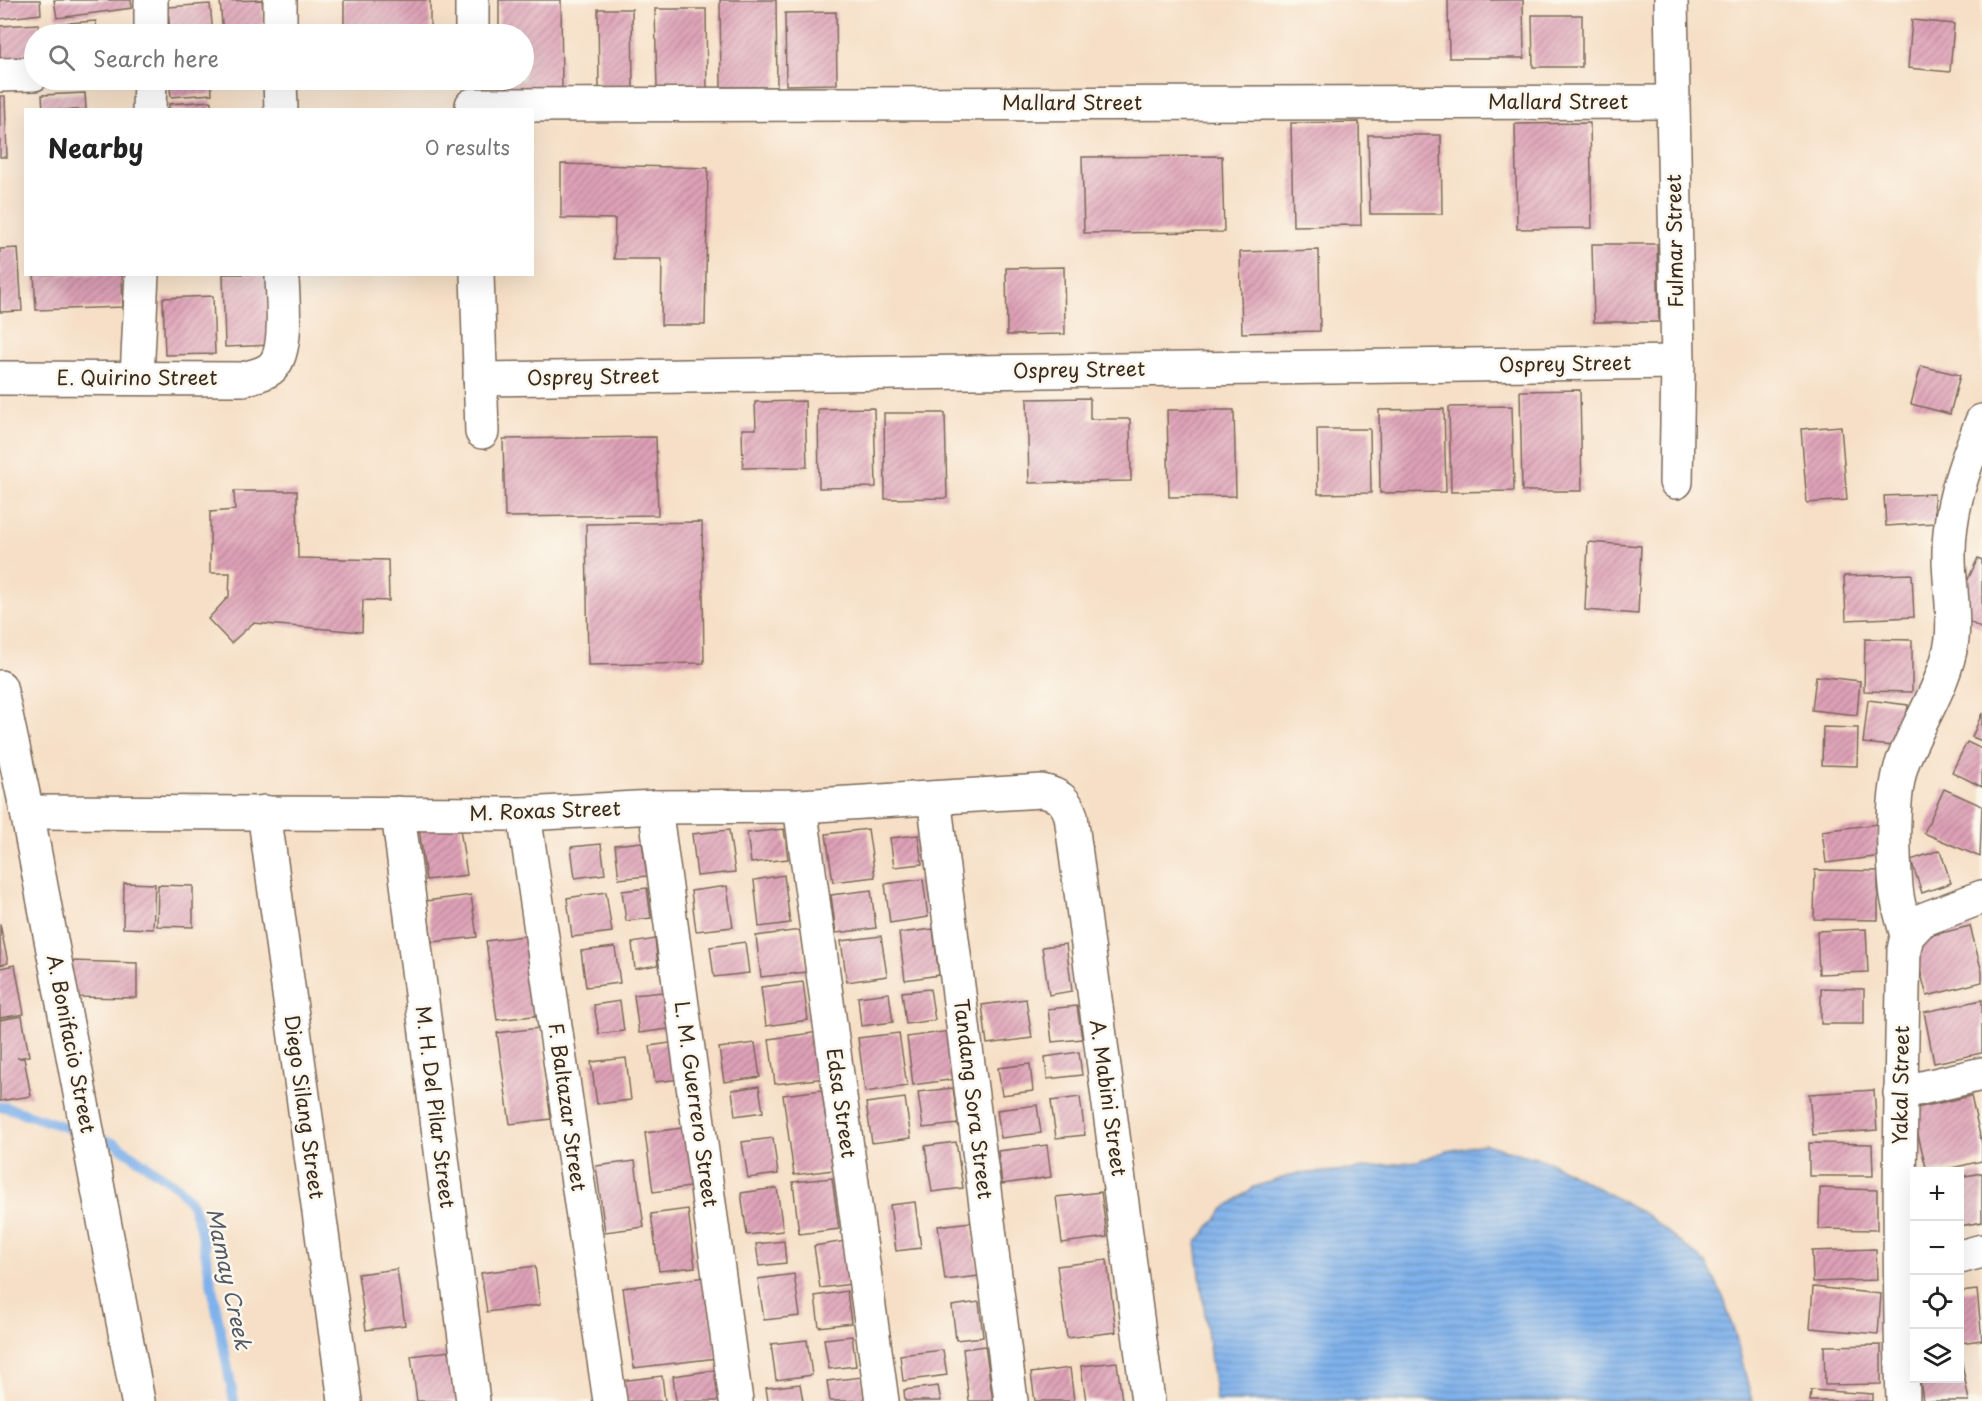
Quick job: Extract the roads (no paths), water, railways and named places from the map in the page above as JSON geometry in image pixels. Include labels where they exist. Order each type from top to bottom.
[{"type":"street","points":[[151,0],[151,24]]},
{"type":"street","points":[[280,0],[280,24]]},
{"type":"street","points":[[472,0],[472,24]]},
{"type":"street","name":"Fulmar Street","points":[[1671,0],[1678,362],[1676,482]]},
{"type":"street","points":[[0,75],[24,74]]},
{"type":"street","points":[[149,108],[150,90]]},
{"type":"street","points":[[280,90],[281,108]]},
{"type":"street","name":"Mallard Street","points":[[472,98],[1672,102]]},
{"type":"street","points":[[137,377],[142,276]]},
{"type":"street","name":"E. Quirino Street","points":[[0,378],[243,379],[261,374],[272,369],[283,342],[282,276]]},
{"type":"street","points":[[477,276],[482,432]]},
{"type":"street","name":"Osprey Street","points":[[480,379],[1678,362]]},
{"type":"street","name":"Yakal Street","points":[[1903,1401],[1907,1269],[1900,1094],[1904,950],[1915,928],[1896,889],[1894,829],[1896,783],[1945,667],[1952,638],[1953,592],[1949,557],[1954,507],[1968,457],[1982,421]]},
{"type":"street","name":"A. Bonifacio Street","points":[[0,687],[27,812],[138,1401]]},
{"type":"street","name":"M. Roxas Street","points":[[27,812],[524,814],[656,807],[800,806],[1042,791],[1061,798]]},
{"type":"street","name":"Tandang Sora Street","points":[[934,798],[1011,1401]]},
{"type":"street","name":"A. Mabini Street","points":[[1061,798],[1067,805],[1071,816],[1148,1401]]},
{"type":"street","name":"Edsa Street","points":[[800,806],[882,1401]]},
{"type":"street","name":"L. M. Guerrero Street","points":[[656,807],[736,1401]]},
{"type":"street","name":"Diego Silang Street","points":[[264,812],[345,1401]]},
{"type":"street","name":"M. H. Del Pilar Street","points":[[398,813],[473,1401]]},
{"type":"street","name":"F. Baltazar Street","points":[[524,814],[610,1401]]},
{"type":"street","points":[[1915,928],[1982,897]]},
{"type":"street","points":[[1900,1094],[1982,1074]]},
{"type":"street","points":[[1964,1256],[1982,1251]]},
{"type":"water","points":[[1485,1144],[1550,1162],[1647,1215],[1707,1264],[1724,1299],[1752,1401],[1216,1401],[1196,1243],[1225,1208],[1254,1187],[1295,1174],[1417,1161],[1447,1151]]},
{"type":"waterway","name":"Mamay Creek","points":[[0,1107],[116,1144],[179,1188],[192,1204],[201,1230],[234,1401]]}]
